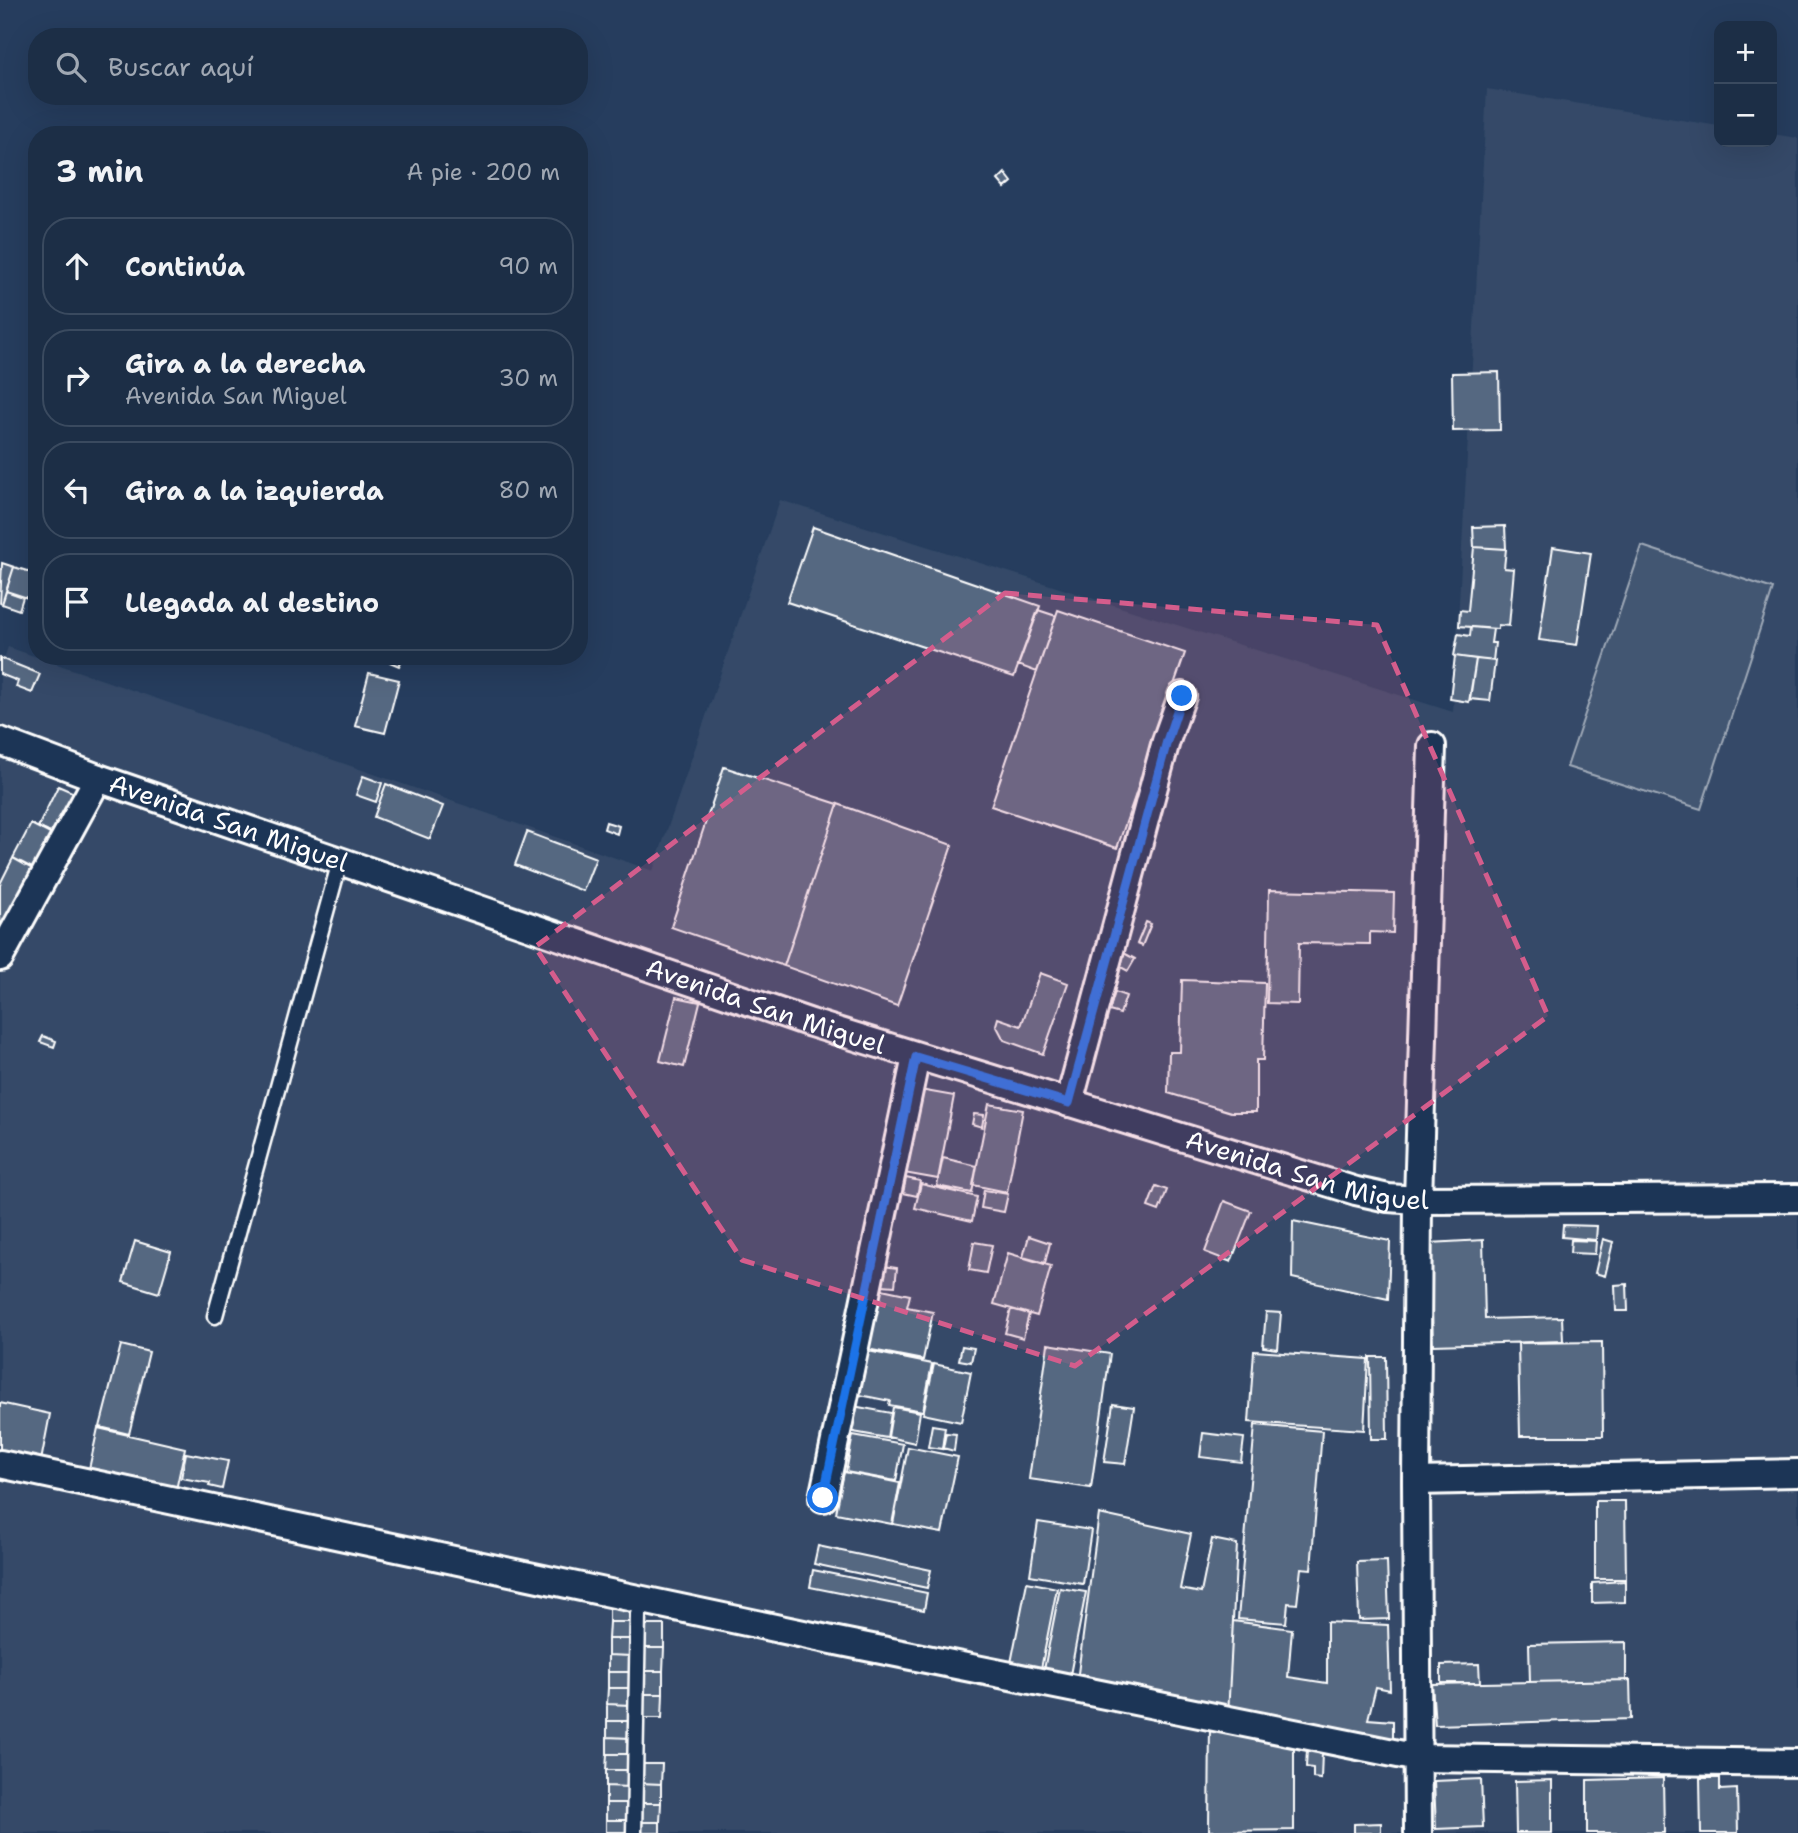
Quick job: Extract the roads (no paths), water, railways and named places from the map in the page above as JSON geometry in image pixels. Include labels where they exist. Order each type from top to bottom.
[{"type":"street","points":[[1069,1103],[1167,741],[1182,696]]},
{"type":"street","name":"Avenida San Miguel","points":[[0,741],[98,778],[916,1057],[1356,1191],[1388,1198],[1418,1200],[1798,1198]]},
{"type":"street","points":[[1418,1833],[1418,1200],[1432,746]]},
{"type":"street","points":[[0,957],[98,778]]},
{"type":"street","points":[[823,1498],[916,1057]]},
{"type":"street","points":[[0,1464],[827,1639],[1418,1758],[1798,1763]]},
{"type":"street","points":[[1416,1481],[1798,1473]]},
{"type":"lane","points":[[215,1316],[340,861]]},
{"type":"lane","points":[[634,1833],[638,1614]]}]
